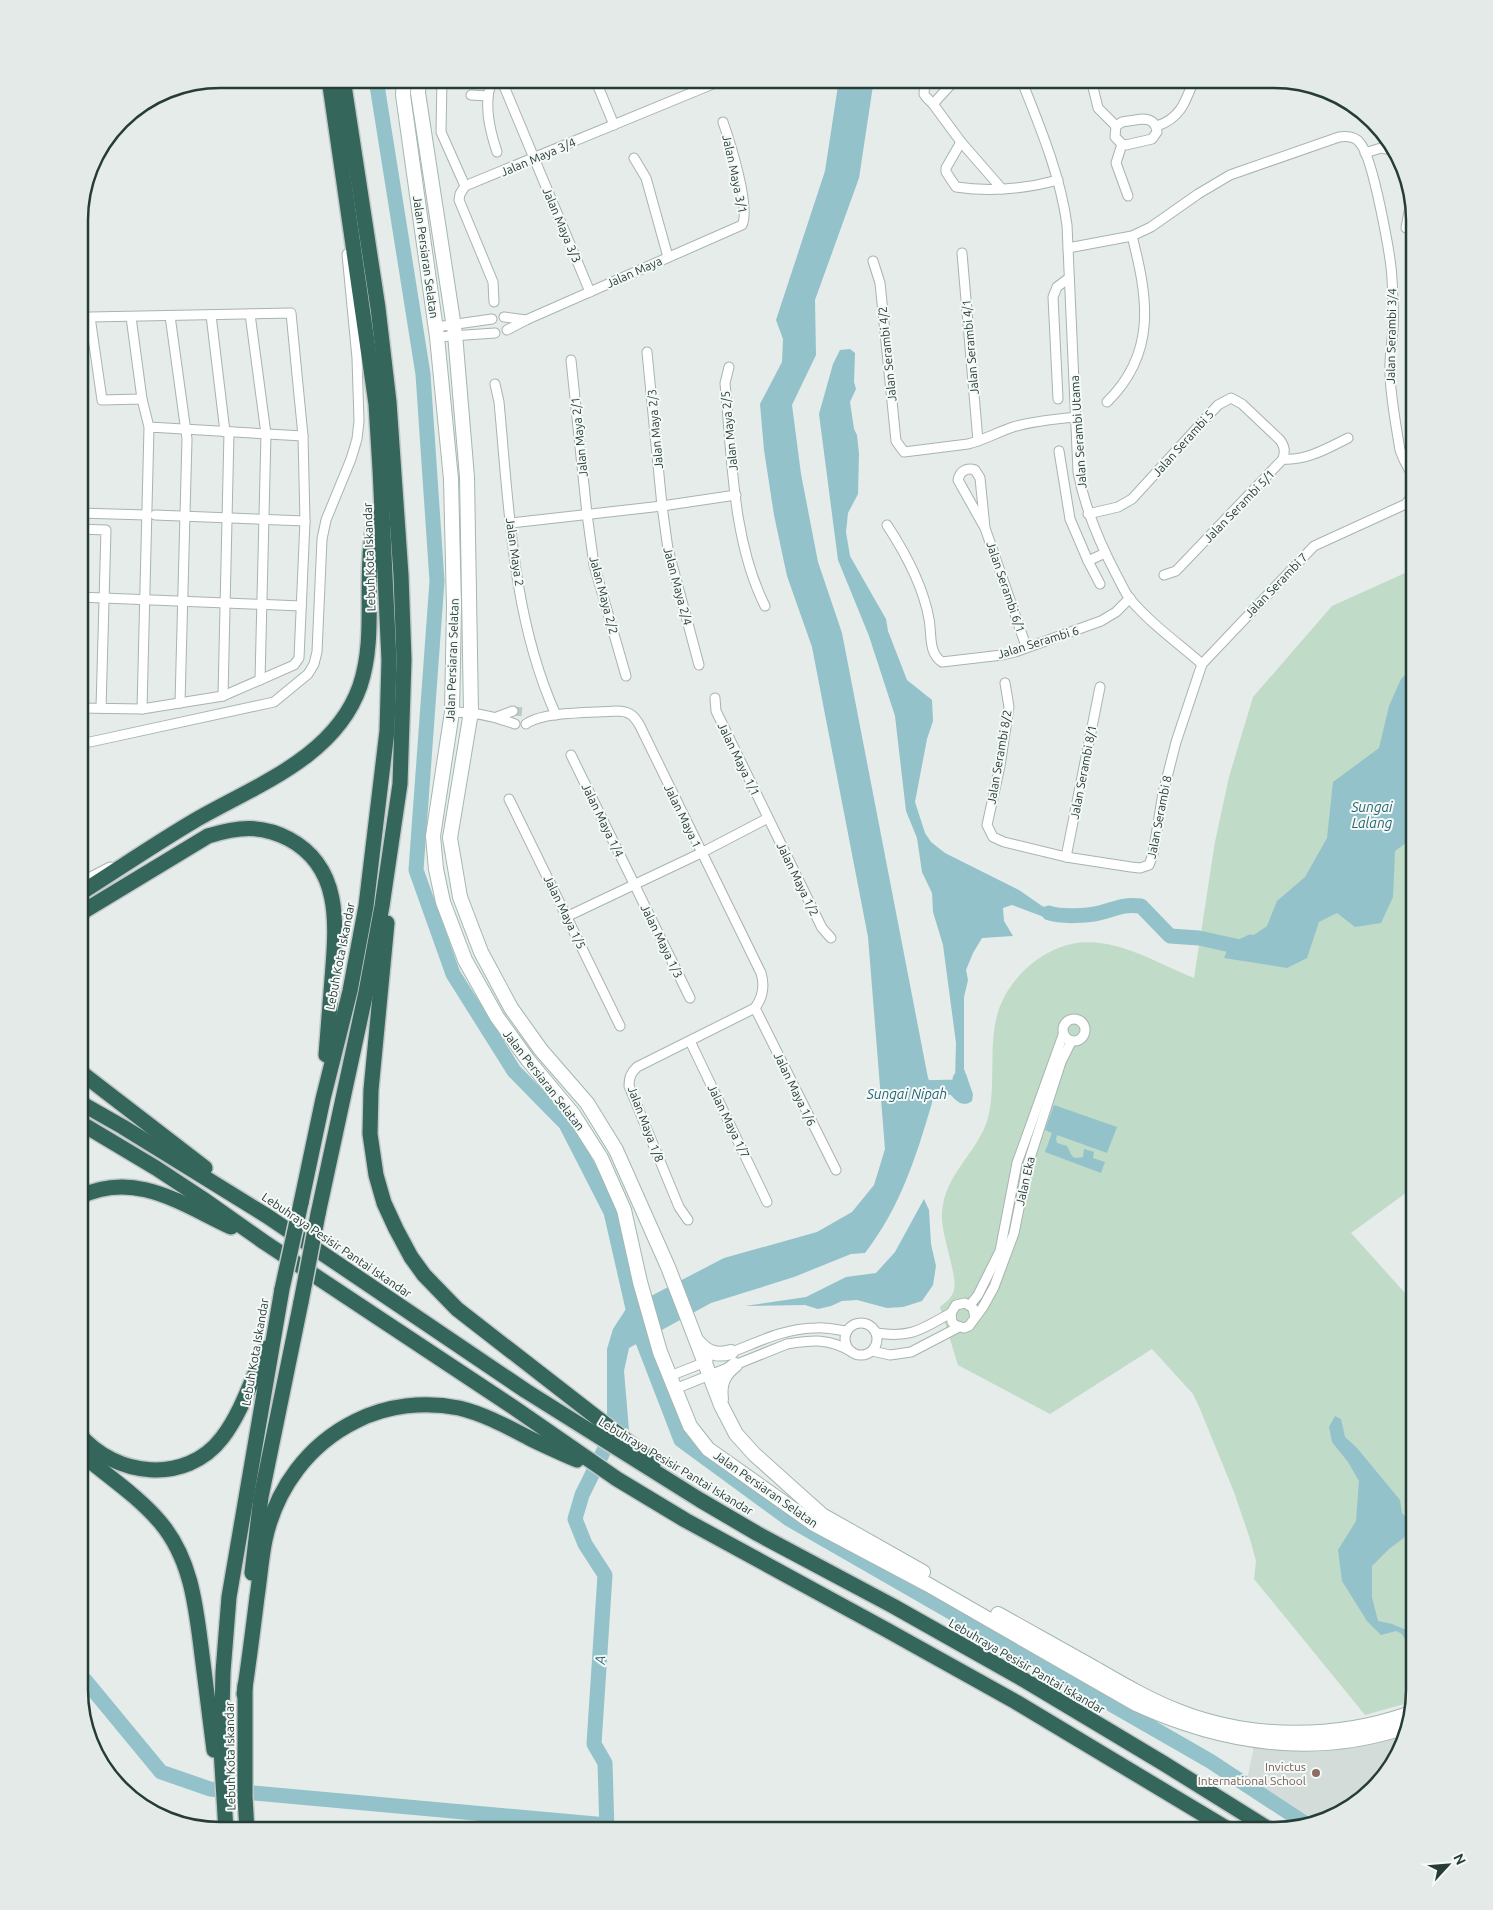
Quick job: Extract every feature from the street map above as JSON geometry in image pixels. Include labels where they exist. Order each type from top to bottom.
[{"type":"highway","name":"Lebuh Kota Iskandar","points":[[225,1822],[221,1749],[226,1632],[236,1547],[282,1288],[323,1099],[350,991],[366,906],[387,731],[389,660],[376,404],[330,88]]},
{"type":"highway","name":"Lebuh Kota Iskandar","points":[[246,1822],[244,1694],[253,1550],[260,1497],[369,973],[382,906],[400,784],[404,660],[401,575],[389,402],[378,308],[344,88]]},
{"type":"highway","points":[[88,889],[193,822],[294,765],[318,748],[334,730],[347,711],[359,687],[367,659],[370,629],[370,558],[380,469]]},
{"type":"highway","points":[[400,784],[369,1110],[372,1155],[384,1203],[411,1257],[457,1310],[620,1434],[700,1500]]},
{"type":"highway","points":[[88,909],[208,836],[230,829],[254,828],[268,830],[294,842],[307,852],[317,863],[328,882],[334,901],[336,935],[323,1099]]},
{"type":"highway","points":[[87,1077],[267,1216]]},
{"type":"highway","name":"Lebuhraya Pesisir Pantai Iskandar","points":[[87,1107],[267,1216],[526,1390],[700,1500],[758,1534],[893,1606],[1026,1681],[1258,1822]]},
{"type":"highway","points":[[87,1127],[203,1199],[617,1479],[685,1520],[1016,1702],[1216,1822]]},
{"type":"highway","points":[[87,1194],[111,1187],[124,1186],[150,1190],[264,1242]]},
{"type":"highway","points":[[87,1443],[105,1457],[138,1469],[165,1469],[183,1465],[201,1457],[216,1446],[233,1422],[275,1328]]},
{"type":"highway","points":[[244,1694],[265,1540],[274,1511],[288,1483],[306,1458],[326,1439],[347,1425],[374,1413],[400,1407],[426,1405],[459,1408],[489,1418],[617,1479]]},
{"type":"highway","points":[[87,1459],[143,1504],[165,1528],[183,1560],[190,1580],[196,1609],[224,1822]]},
{"type":"street","name":"Jalan Persiaran Selatan","points":[[403,88],[436,332],[451,479],[454,606],[452,712],[433,836],[436,868],[443,902],[465,960],[497,1017],[528,1060],[573,1114],[601,1158],[624,1210],[640,1282],[658,1342],[690,1426],[708,1449],[814,1524],[927,1584],[1136,1704],[1169,1719],[1209,1732],[1251,1741],[1318,1743],[1353,1739],[1400,1729]]},
{"type":"street","name":"Jalan Persiaran Selatan","points":[[418,88],[454,330],[467,477],[471,712],[450,838],[460,897],[481,952],[511,1008],[541,1050],[587,1103],[616,1150],[668,1268],[721,1405],[736,1434],[754,1454],[822,1515],[1138,1693],[1179,1712],[1252,1730],[1318,1733],[1383,1723],[1403,1716]]},
{"type":"street","points":[[442,88],[441,132],[465,186],[459,200],[493,282],[494,302]]},
{"type":"street","points":[[490,88],[488,96],[490,131],[497,152]]},
{"type":"street","name":"Jalan Maya 3/3","points":[[505,88],[590,292]]},
{"type":"street","points":[[599,88],[614,125]]},
{"type":"street","name":"Jalan Maya 3/4","points":[[465,186],[702,88]]},
{"type":"street","points":[[924,88],[924,94],[961,142],[1002,190]]},
{"type":"street","points":[[933,104],[948,88]]},
{"type":"street","name":"Jalan Serambi Utama","points":[[1025,88],[1046,140],[1064,202],[1068,248],[1078,472],[1088,514],[1105,553],[1130,598],[1156,624],[1202,664]]},
{"type":"street","points":[[1093,88],[1098,108],[1116,126]]},
{"type":"street","points":[[1157,126],[1168,122],[1178,114],[1190,88]]},
{"type":"street","points":[[471,95],[488,96]]},
{"type":"street","points":[[88,742],[274,702],[308,674],[314,664],[317,652],[322,540],[326,520],[351,459],[357,439],[359,421],[357,358],[332,102]]},
{"type":"street","points":[[1142,119],[1150,120],[1157,126],[1158,132],[1152,139],[1126,145],[1122,144],[1115,137],[1116,126],[1122,122],[1142,119]]},
{"type":"street","name":"Jalan Maya 3/1","points":[[723,122],[729,138],[746,212],[742,225]]},
{"type":"street","points":[[1068,248],[1132,236],[1151,227],[1230,175],[1347,136],[1361,143],[1365,153],[1380,148],[1385,149]]},
{"type":"street","points":[[961,142],[946,168],[953,184],[961,188],[1002,190],[1058,180]]},
{"type":"street","points":[[1122,144],[1116,163],[1128,196]]},
{"type":"street","name":"Jalan Serambi 3/4","points":[[1365,153],[1379,201],[1392,277],[1391,389],[1406,464]]},
{"type":"street","points":[[634,158],[646,178],[668,257]]},
{"type":"street","name":"Jalan Maya","points":[[507,330],[742,225]]},
{"type":"street","points":[[1107,402],[1127,379],[1144,340],[1145,306],[1140,267],[1132,236]]},
{"type":"street","name":"Jalan Serambi 4/1","points":[[962,254],[978,441]]},
{"type":"street","name":"Jalan Serambi 4/2","points":[[874,261],[880,282],[895,434],[899,447],[904,452],[911,452],[978,441]]},
{"type":"street","name":"Jalan Serambi Utama","points":[[1058,399],[1053,297],[1057,287],[1069,278]]},
{"type":"street","points":[[88,708],[142,709],[222,696],[294,666],[299,658],[306,521],[304,436],[290,313],[90,318],[102,400],[142,399]]},
{"type":"street","points":[[250,314],[266,434],[260,680]]},
{"type":"street","points":[[211,315],[227,432],[222,696]]},
{"type":"street","points":[[170,316],[187,439],[180,703]]},
{"type":"street","points":[[131,317],[142,399],[149,427],[151,515],[144,600],[142,709]]},
{"type":"street","points":[[504,317],[526,320]]},
{"type":"street","points":[[436,332],[454,330],[492,319]]},
{"type":"street","points":[[454,330],[495,333]]},
{"type":"street","name":"Jalan Maya 2/3","points":[[647,352],[662,506]]},
{"type":"street","name":"Jalan Maya 2/1","points":[[571,360],[587,514]]},
{"type":"street","points":[[1056,364],[1073,362]]},
{"type":"street","name":"Jalan Maya 2/5","points":[[728,367],[725,384],[741,531],[757,591],[765,606]]},
{"type":"street","name":"Jalan Maya 2","points":[[495,384],[499,402],[511,523],[524,610],[536,660],[556,715]]},
{"type":"street","name":"Jalan Serambi 5","points":[[1088,514],[1118,507],[1132,499],[1218,405],[1231,398],[1242,404],[1280,440],[1284,446],[1285,453],[1283,459]]},
{"type":"street","points":[[978,441],[1012,427],[1040,421],[1076,417]]},
{"type":"street","points":[[149,427],[304,436]]},
{"type":"street","name":"Jalan Serambi 5/1","points":[[1164,575],[1176,571],[1283,459],[1296,460],[1348,438]]},
{"type":"street","name":"Jalan Serambi Utama","points":[[1059,451],[1070,518],[1100,584]]},
{"type":"street","name":"Jalan Serambi 6/1","points":[[985,528],[980,478],[975,470],[967,469],[962,472],[958,480],[985,528],[1026,646]]},
{"type":"street","points":[[1063,475],[1078,472]]},
{"type":"street","points":[[511,523],[662,506],[736,495]]},
{"type":"street","name":"Jalan Serambi 7","points":[[1202,664],[1314,546],[1406,504]]},
{"type":"street","name":"Jalan Maya 2/4","points":[[662,506],[668,549],[699,665]]},
{"type":"street","points":[[88,513],[306,521]]},
{"type":"street","name":"Jalan Maya 2/2","points":[[587,514],[594,565],[626,676]]},
{"type":"street","name":"Jalan Serambi 6","points":[[887,525],[903,549],[919,583],[929,620],[932,649],[937,659],[947,662],[1015,652],[1026,646],[1100,621],[1116,612],[1130,598]]},
{"type":"street","points":[[88,529],[106,530],[101,708]]},
{"type":"street","points":[[1088,561],[1105,553]]},
{"type":"street","points":[[88,597],[301,606]]},
{"type":"street","name":"Jalan Serambi 8","points":[[988,830],[993,837],[1004,842],[1066,857],[1140,868],[1149,865],[1153,854],[1163,793],[1176,742],[1202,664]]},
{"type":"street","name":"Jalan Serambi 8/2","points":[[988,830],[987,825],[1000,766],[1009,707],[1005,683]]},
{"type":"street","name":"Jalan Serambi 8/1","points":[[1066,857],[1100,687]]},
{"type":"street","name":"Jalan Maya 1/1","points":[[715,698],[716,712],[768,818]]},
{"type":"street","points":[[497,717],[513,711]]},
{"type":"street","name":"Jalan Maya 1","points":[[526,724],[534,718],[556,715],[616,711],[625,711],[632,714],[640,726],[761,973],[764,982],[763,992],[755,1008]]},
{"type":"street","points":[[452,712],[471,712],[497,717],[515,724]]},
{"type":"street","points":[[526,712],[534,718]]},
{"type":"street","name":"Jalan Maya 1/4","points":[[571,755],[634,885]]},
{"type":"street","name":"Jalan Maya 1/5","points":[[510,799],[620,1026]]},
{"type":"street","points":[[566,917],[701,853],[768,818]]},
{"type":"street","name":"Jalan Maya 1/2","points":[[768,818],[822,928],[831,938]]},
{"type":"street","points":[[88,878],[193,822]]},
{"type":"street","name":"Jalan Maya 1/3","points":[[634,885],[690,998]]},
{"type":"street","name":"Jalan Maya 1/8","points":[[688,1220],[676,1198],[630,1086],[629,1079],[637,1067],[755,1008]]},
{"type":"street","name":"Jalan Maya 1/6","points":[[755,1008],[836,1170]]},
{"type":"street","name":"Jalan Eka","points":[[670,1376],[707,1369],[733,1359],[787,1344],[802,1342],[829,1341],[862,1355],[872,1351],[890,1355],[911,1352],[959,1327],[969,1326],[994,1287],[1002,1268],[1014,1233],[1028,1164],[1061,1062],[1071,1042],[1080,1040],[1086,1032],[1085,1026],[1073,1019],[1065,1023],[1062,1031],[1063,1035],[1017,1164],[1000,1251],[978,1295],[970,1305],[960,1303],[952,1308],[951,1313],[913,1333],[892,1336],[876,1333],[870,1326],[862,1323],[853,1325],[847,1331],[823,1328],[784,1332],[733,1359],[707,1369],[675,1389]]},
{"type":"street","points":[[1063,1035],[1071,1042]]},
{"type":"street","name":"Jalan Maya 1/7","points":[[690,1041],[767,1202]]},
{"type":"street","points":[[970,1305],[975,1313],[975,1318]]},
{"type":"street","points":[[951,1313],[952,1322],[959,1327]]},
{"type":"street","points":[[847,1331],[846,1343],[852,1352]]},
{"type":"street","points":[[872,1351],[877,1339],[876,1333]]},
{"type":"street","points":[[694,1334],[706,1350],[733,1359],[721,1384],[721,1405]]},
{"type":"street","points":[[742,1472],[754,1454]]},
{"type":"shaded area","name":"Invictus International School","points":[[1398,1735],[1383,1764],[1361,1790],[1340,1805],[1308,1818],[1299,1820],[1246,1785],[1254,1746],[1305,1751],[1359,1746]]},
{"type":"green space","points":[[1406,573],[1406,1193],[1351,1233],[1406,1294],[1406,1691],[1404,1704],[1365,1715],[1254,1579],[1256,1561],[1250,1539],[1234,1492],[1200,1409],[1193,1394],[1152,1349],[1050,1414],[958,1365],[940,1307],[952,1295],[955,1283],[942,1221],[944,1198],[955,1174],[977,1142],[988,1118],[992,1094],[994,1032],[998,1012],[1004,997],[1013,983],[1029,966],[1050,952],[1071,944],[1091,942],[1112,945],[1132,951],[1194,978],[1215,842],[1229,777],[1253,697],[1332,606]]},
{"type":"water","name":"Sungai Nipah","points":[[838,88],[873,88],[859,178],[815,300],[816,355],[792,405],[801,474],[818,562],[842,633],[928,1078],[933,1088],[932,1103],[906,1181],[888,1218],[865,1253],[851,1254],[794,1277],[711,1303],[629,1348],[624,1371],[629,1430],[626,1435],[607,1420],[607,1349],[613,1329],[626,1309],[724,1258],[817,1232],[852,1212],[874,1185],[885,1149],[868,937],[812,647],[787,576],[774,515],[764,450],[760,404],[782,362],[783,339],[776,320],[825,171]]},
{"type":"water","points":[[850,349],[855,353],[854,382],[856,389],[850,402],[859,454],[858,494],[848,513],[846,532],[850,556],[886,619],[888,631],[907,680],[932,700],[933,721],[927,739],[915,802],[925,833],[931,842],[945,853],[1019,890],[1042,906],[1068,915],[1052,920],[1012,905],[1003,908],[1004,921],[1013,936],[982,938],[973,953],[966,970],[968,980],[964,997],[964,1069],[973,1094],[972,1101],[966,1104],[957,1101],[949,1093],[949,1083],[955,1080],[956,1043],[943,945],[933,912],[932,893],[922,872],[917,838],[906,811],[895,716],[869,636],[838,560],[819,414],[833,364],[840,350]]},
{"type":"water","name":"Sungai Lalang","points":[[1406,674],[1406,843],[1395,851],[1393,897],[1381,923],[1355,927],[1337,913],[1319,922],[1307,958],[1287,968],[1224,958],[1228,948],[1245,941],[1267,926],[1277,901],[1305,877],[1327,838],[1333,782],[1379,748],[1389,706],[1401,679]]},
{"type":"water","points":[[1054,1105],[1117,1127],[1107,1153],[1057,1135],[1057,1143],[1067,1146],[1075,1158],[1083,1157],[1084,1149],[1094,1152],[1093,1158],[1105,1162],[1101,1173],[1045,1152],[1052,1133],[1045,1130]]},
{"type":"water","points":[[924,1199],[929,1210],[931,1244],[936,1266],[933,1285],[922,1301],[903,1307],[887,1308],[857,1300],[842,1301],[818,1309],[805,1305],[745,1306],[806,1297],[846,1277],[876,1273],[895,1252]]},
{"type":"water","points":[[1335,1416],[1341,1419],[1345,1437],[1357,1448],[1400,1500],[1402,1513],[1406,1517],[1406,1536],[1389,1549],[1372,1566],[1372,1597],[1378,1621],[1406,1628],[1406,1641],[1402,1634],[1396,1631],[1381,1635],[1367,1621],[1342,1581],[1338,1550],[1356,1521],[1359,1481],[1348,1462],[1332,1442],[1329,1427]]},
{"type":"waterway","points":[[377,88],[423,374],[437,581],[416,870],[453,974],[514,1071],[566,1124],[611,1212],[637,1326],[681,1440],[789,1519],[1210,1761],[1299,1820]]},
{"type":"waterway","points":[[1049,913],[1081,915],[1099,913],[1123,906],[1141,906],[1170,936],[1199,938],[1240,947],[1251,942]]},
{"type":"waterway","points":[[914,1088],[960,1087],[960,1079]]},
{"type":"waterway","name":"A","points":[[607,1822],[605,1763],[594,1744],[605,1575],[585,1544],[575,1519],[582,1495],[613,1432]]},
{"type":"waterway","points":[[87,1682],[161,1772],[210,1789],[574,1822]]},
{"type":"tunnel","points":[[513,711],[526,712]]},
{"type":"place","name":"Invictus International School","points":[[1316,1773]]}]
